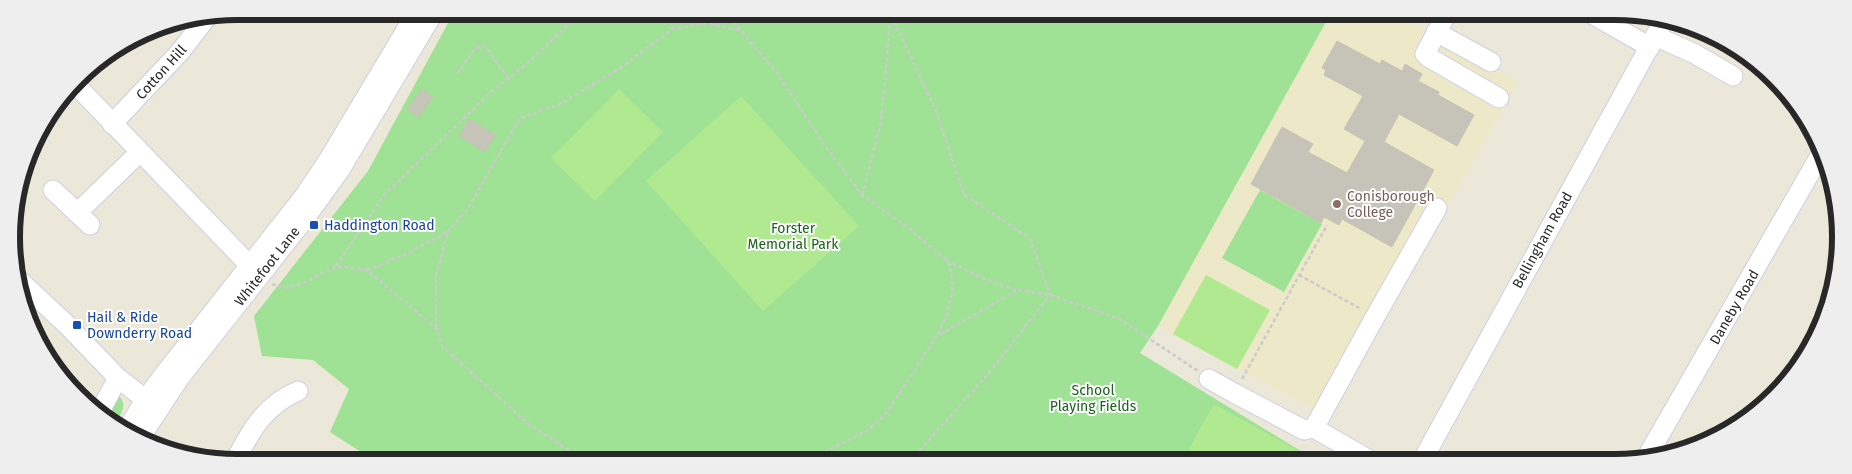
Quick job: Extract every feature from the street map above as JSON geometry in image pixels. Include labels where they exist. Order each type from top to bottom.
[{"type":"street","name":"Whitefoot Lane","points":[[260,275],[305,195],[329,159],[412,20]]},
{"type":"street","name":"Whitefoot Lane","points":[[131,427],[260,275],[340,170],[429,20]]},
{"type":"street","points":[[1612,20],[1656,34],[1733,76]]},
{"type":"street","name":"Cotton Hill","points":[[112,124],[180,52],[202,23]]},
{"type":"street","points":[[1491,62],[1441,23],[1425,54],[1499,98]]},
{"type":"street","name":"Bellingham Road","points":[[1426,454],[1656,34]]},
{"type":"street","points":[[79,89],[260,275]]},
{"type":"street","points":[[53,190],[83,219],[140,152]]},
{"type":"street","name":"Daneby Road","points":[[1650,451],[1817,160]]},
{"type":"street","points":[[1314,428],[1437,208]]},
{"type":"street","points":[[26,286],[66,324],[118,378],[152,404]]},
{"type":"street","points":[[102,407],[118,378]]},
{"type":"street","points":[[1209,379],[1304,430],[1314,428],[1358,454]]},
{"type":"street","points":[[239,454],[255,424],[284,397],[298,391]]},
{"type":"street","name":"Whitefoot Lane","points":[[142,432],[152,404]]},
{"type":"path","points":[[260,275],[287,288],[303,283],[336,266],[385,194],[490,92],[531,60],[573,20]]},
{"type":"path","points":[[336,266],[367,270],[406,254],[448,231],[468,209],[519,119],[562,103],[623,66],[672,29],[677,20]]},
{"type":"path","points":[[731,20],[777,73],[824,144],[862,196],[910,230],[945,259],[980,277],[1017,290],[1050,295],[1118,318],[1209,379]]},
{"type":"path","points":[[862,196],[881,122],[890,20]]},
{"type":"path","points":[[894,20],[936,111],[964,195],[1030,238],[1050,295]]},
{"type":"path","points":[[672,29],[706,22],[739,30]]},
{"type":"path","points":[[457,74],[475,48],[486,46],[508,78]]},
{"type":"path","points":[[1234,393],[1327,225]]},
{"type":"path","points":[[448,231],[436,276],[436,328],[442,346],[527,423],[575,454]]},
{"type":"path","points":[[821,454],[868,430],[886,414],[936,337],[947,314],[954,289],[950,266],[945,259]]},
{"type":"path","points":[[367,270],[436,328]]},
{"type":"path","points":[[1299,275],[1375,317]]},
{"type":"path","points":[[936,337],[1017,290]]},
{"type":"path","points":[[916,454],[987,375],[1050,295]]},
{"type":"shaded area","name":"Conisborough College","points":[[1327,20],[1405,20],[1518,82],[1328,417],[1158,326]]},
{"type":"green space","name":"Forster Memorial Park","points":[[450,20],[1327,20],[1158,326],[1140,353],[1306,454],[364,454],[330,432],[349,389],[313,360],[262,356],[254,316],[368,171]]},
{"type":"green space","points":[[619,89],[663,132],[595,201],[551,158]]},
{"type":"green space","points":[[741,96],[859,226],[763,311],[646,181]]},
{"type":"green space","points":[[1260,190],[1322,224],[1284,292],[1222,258]]},
{"type":"green space","points":[[1206,275],[1270,310],[1237,369],[1173,334]]},
{"type":"green space","points":[[108,385],[122,399],[122,412],[118,419],[99,404]]},
{"type":"green space","points":[[1214,404],[1304,454],[1186,454]]},
{"type":"building","points":[[1337,41],[1380,64],[1382,60],[1402,71],[1405,64],[1422,74],[1418,81],[1439,92],[1438,95],[1474,115],[1457,146],[1399,114],[1384,142],[1434,170],[1392,247],[1342,219],[1339,225],[1324,217],[1321,223],[1251,184],[1282,127],[1313,144],[1308,152],[1347,173],[1365,141],[1344,129],[1363,96],[1324,75],[1326,70],[1322,68]]},
{"type":"building","points":[[422,89],[433,97],[418,117],[407,109]]},
{"type":"building","points":[[469,119],[495,135],[485,152],[459,136]]},
{"type":"place","name":"Conisborough College","points":[[1337,204]]},
{"type":"place","name":"Haddington Road","points":[[314,225]]},
{"type":"place","name":"Hail & Ride Downderry Road","points":[[77,325]]},
{"type":"park label","name":"School Playing Fields","points":[[1093,398]]}]
